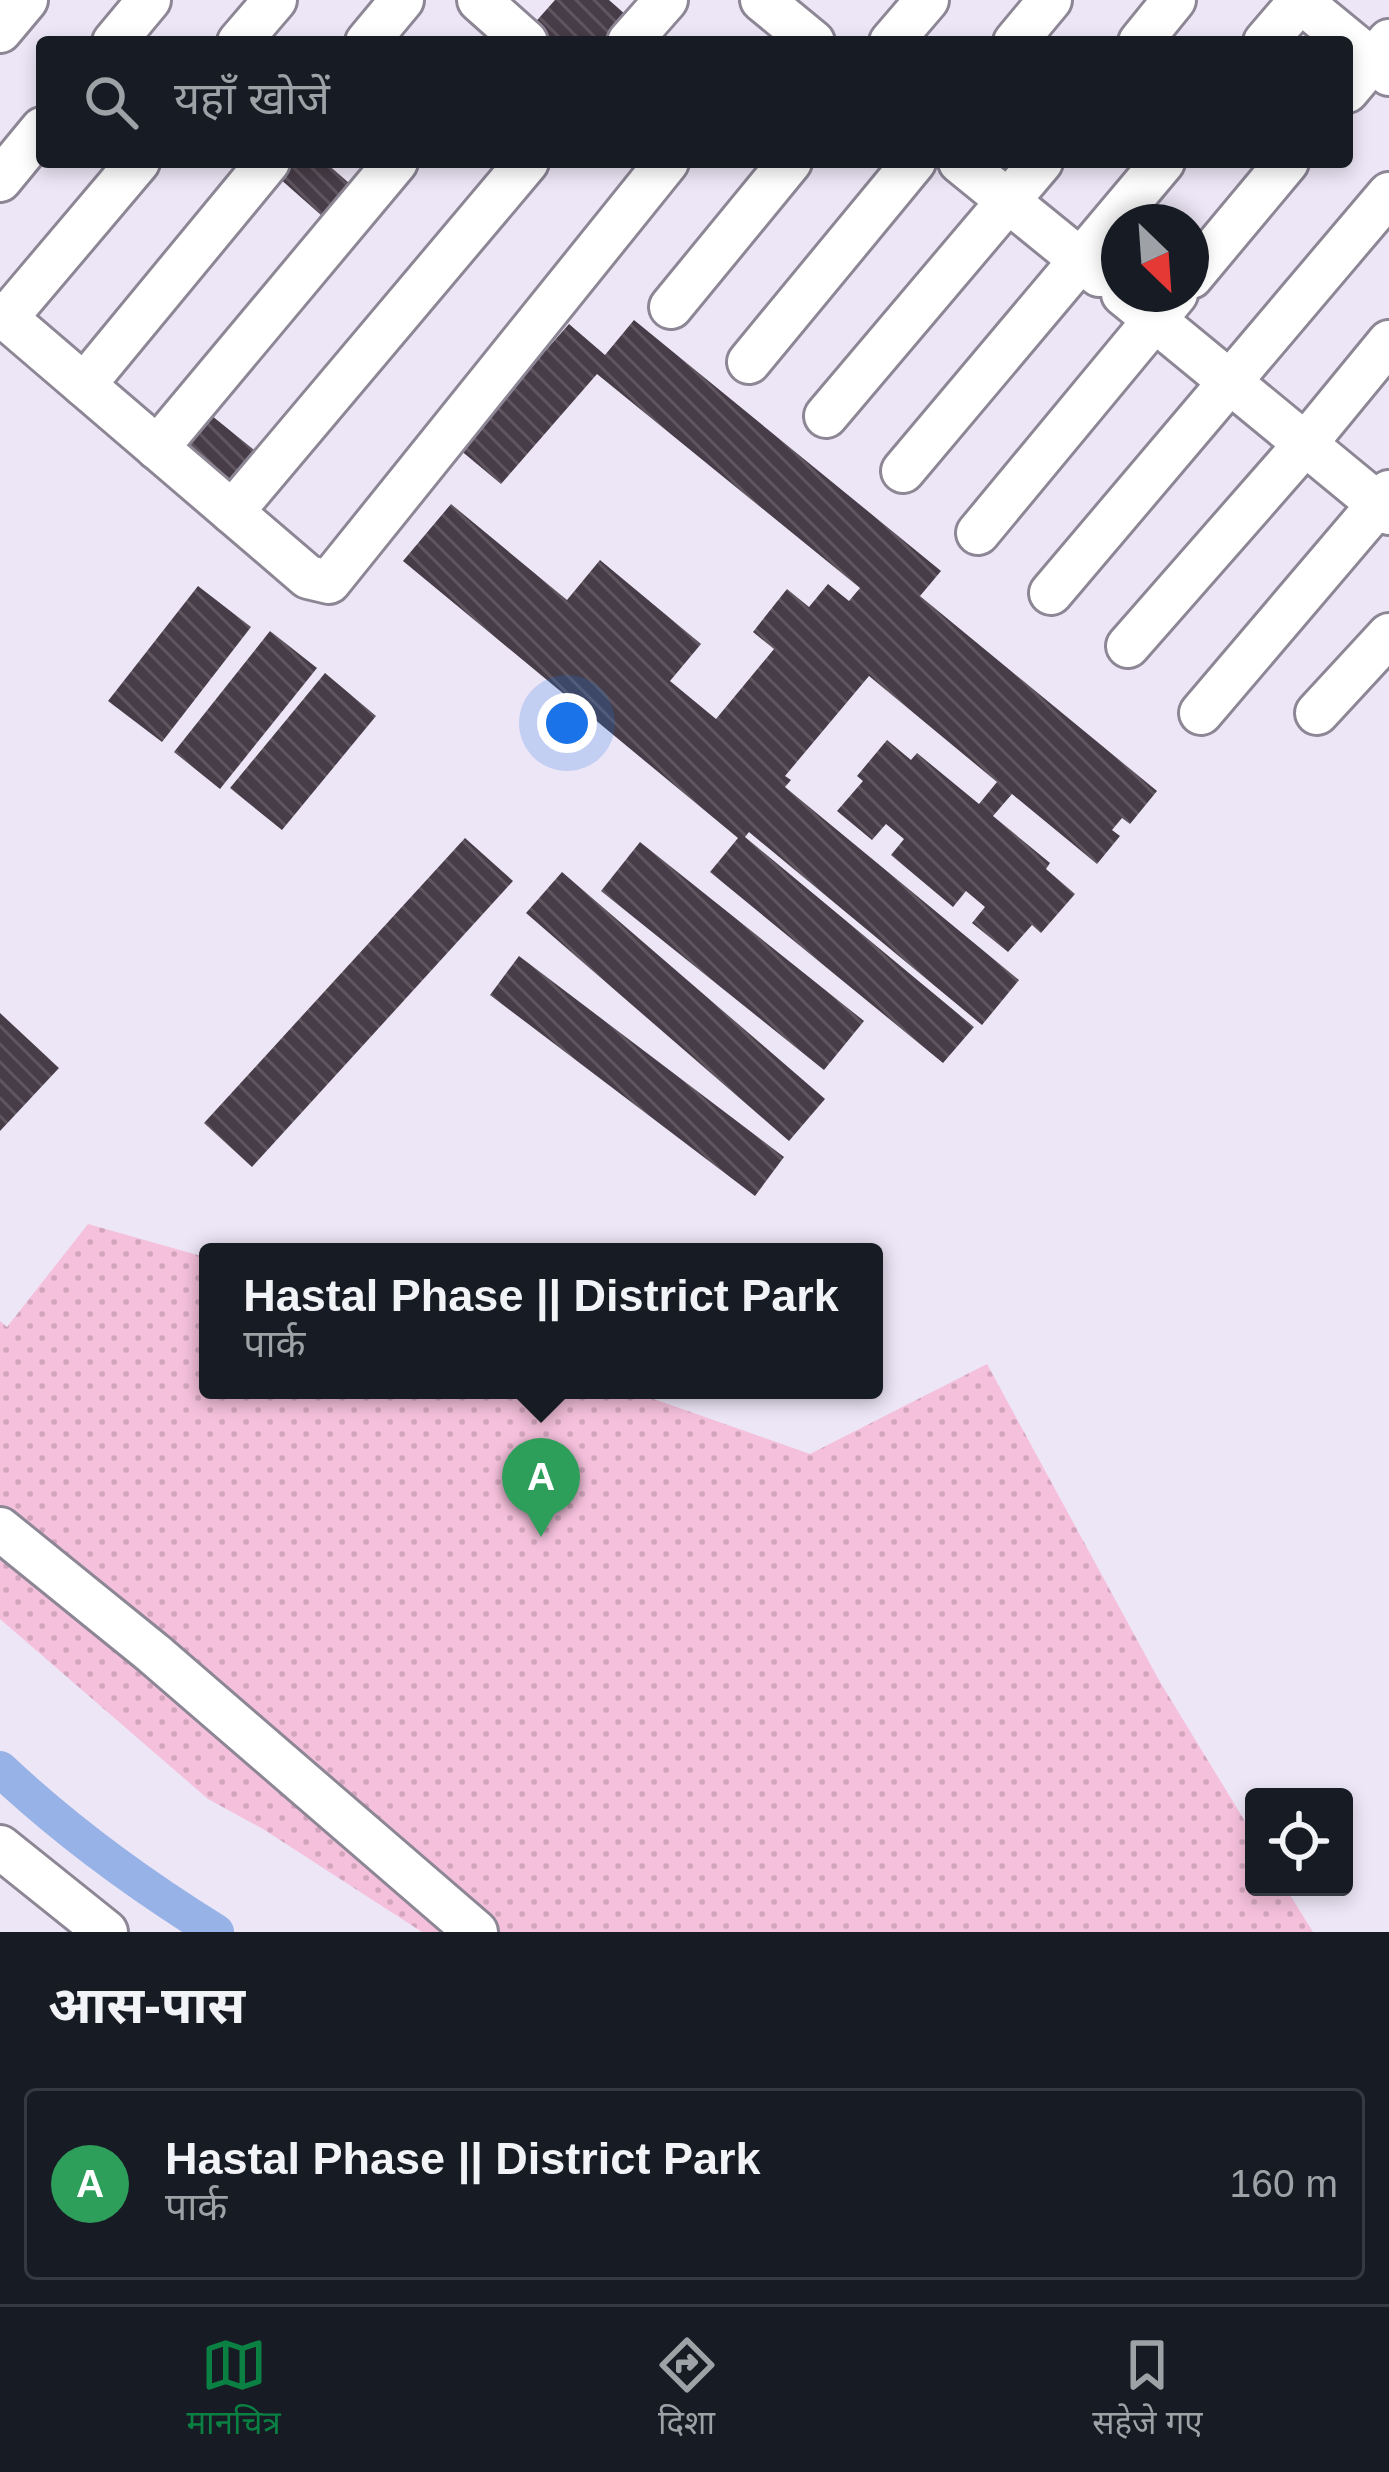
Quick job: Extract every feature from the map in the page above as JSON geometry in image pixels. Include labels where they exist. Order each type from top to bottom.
[{"type":"street","points":[[0,32],[26,0]]},
{"type":"street","points":[[119,36],[149,0]]},
{"type":"street","points":[[244,36],[275,0]]},
{"type":"street","points":[[372,36],[401,0]]},
{"type":"street","points":[[634,36],[665,0]]},
{"type":"street","points":[[896,36],[927,0]]},
{"type":"street","points":[[1020,36],[1051,0]]},
{"type":"street","points":[[1145,36],[1174,0]]},
{"type":"street","points":[[1270,36],[1300,0],[1341,36]]},
{"type":"street","points":[[0,180],[36,136]]},
{"type":"street","points":[[133,168],[3,316],[308,577],[329,582],[662,168]]},
{"type":"street","points":[[84,385],[263,168]]},
{"type":"street","points":[[157,448],[391,168]]},
{"type":"street","points":[[232,512],[522,168]]},
{"type":"street","points":[[670,308],[785,168]]},
{"type":"street","points":[[749,362],[909,168]]},
{"type":"street","points":[[968,168],[1101,273]]},
{"type":"street","points":[[826,416],[1036,168]]},
{"type":"street","points":[[903,471],[1158,168]]},
{"type":"street","points":[[1209,255],[1282,168]]},
{"type":"street","points":[[1051,593],[1389,194]]},
{"type":"street","points":[[979,533],[1135,312]]},
{"type":"street","points":[[1156,312],[1231,382],[1386,503],[1201,713]]},
{"type":"street","points":[[1129,646],[1389,342]]},
{"type":"street","points":[[1317,713],[1389,635]]},
{"type":"street","points":[[0,1529],[153,1653],[476,1932]]},
{"type":"street","points":[[0,1846],[106,1932]]},
{"type":"street","points":[[0,1874],[67,1932]]},
{"type":"shaded area","points":[[88,1224],[199,1255],[199,1399],[654,1399],[810,1454],[987,1364],[1160,1682],[1245,1821],[1245,1896],[1291,1896],[1313,1932],[422,1932],[208,1799],[0,1619],[0,1321],[7,1327]]},
{"type":"building","points":[[555,0],[609,0],[633,21],[619,36],[523,36]]},
{"type":"building","points":[[332,168],[358,191],[330,223],[270,170]]},
{"type":"building","points":[[634,320],[941,571],[920,596],[1157,791],[1130,824],[1122,818],[1112,830],[1120,836],[1097,864],[1012,794],[993,816],[1050,863],[1046,869],[1075,894],[1041,933],[1032,925],[1008,952],[972,923],[985,907],[966,891],[953,907],[891,855],[904,839],[886,824],[872,840],[837,811],[863,781],[857,776],[887,740],[911,760],[917,753],[979,804],[997,782],[869,676],[785,776],[791,780],[785,787],[1019,980],[982,1025],[749,832],[745,837],[974,1027],[943,1063],[710,872],[738,838],[403,561],[451,504],[567,600],[600,560],[701,644],[670,681],[716,719],[774,649],[753,632],[787,589],[809,607],[828,584],[849,601],[860,588],[597,374],[501,484],[459,449],[569,324],[605,355]]},
{"type":"building","points":[[201,407],[264,458],[235,494],[172,442]]},
{"type":"building","points":[[198,586],[251,627],[162,742],[108,701]]},
{"type":"building","points":[[270,631],[317,668],[220,789],[174,752]]},
{"type":"building","points":[[325,673],[376,716],[282,830],[230,788]]},
{"type":"building","points":[[465,838],[513,881],[252,1167],[204,1123]]},
{"type":"building","points":[[640,842],[864,1021],[824,1070],[601,891]]},
{"type":"building","points":[[562,872],[825,1099],[789,1141],[526,913]]},
{"type":"building","points":[[519,956],[784,1157],[755,1196],[490,995]]},
{"type":"building","points":[[0,1013],[59,1068],[0,1131]]},
{"type":"waterway","points":[[0,1769],[104,1856],[216,1932]]},
{"type":"place","name":"Hastal Phase || District Park","points":[[541,1537]]}]
